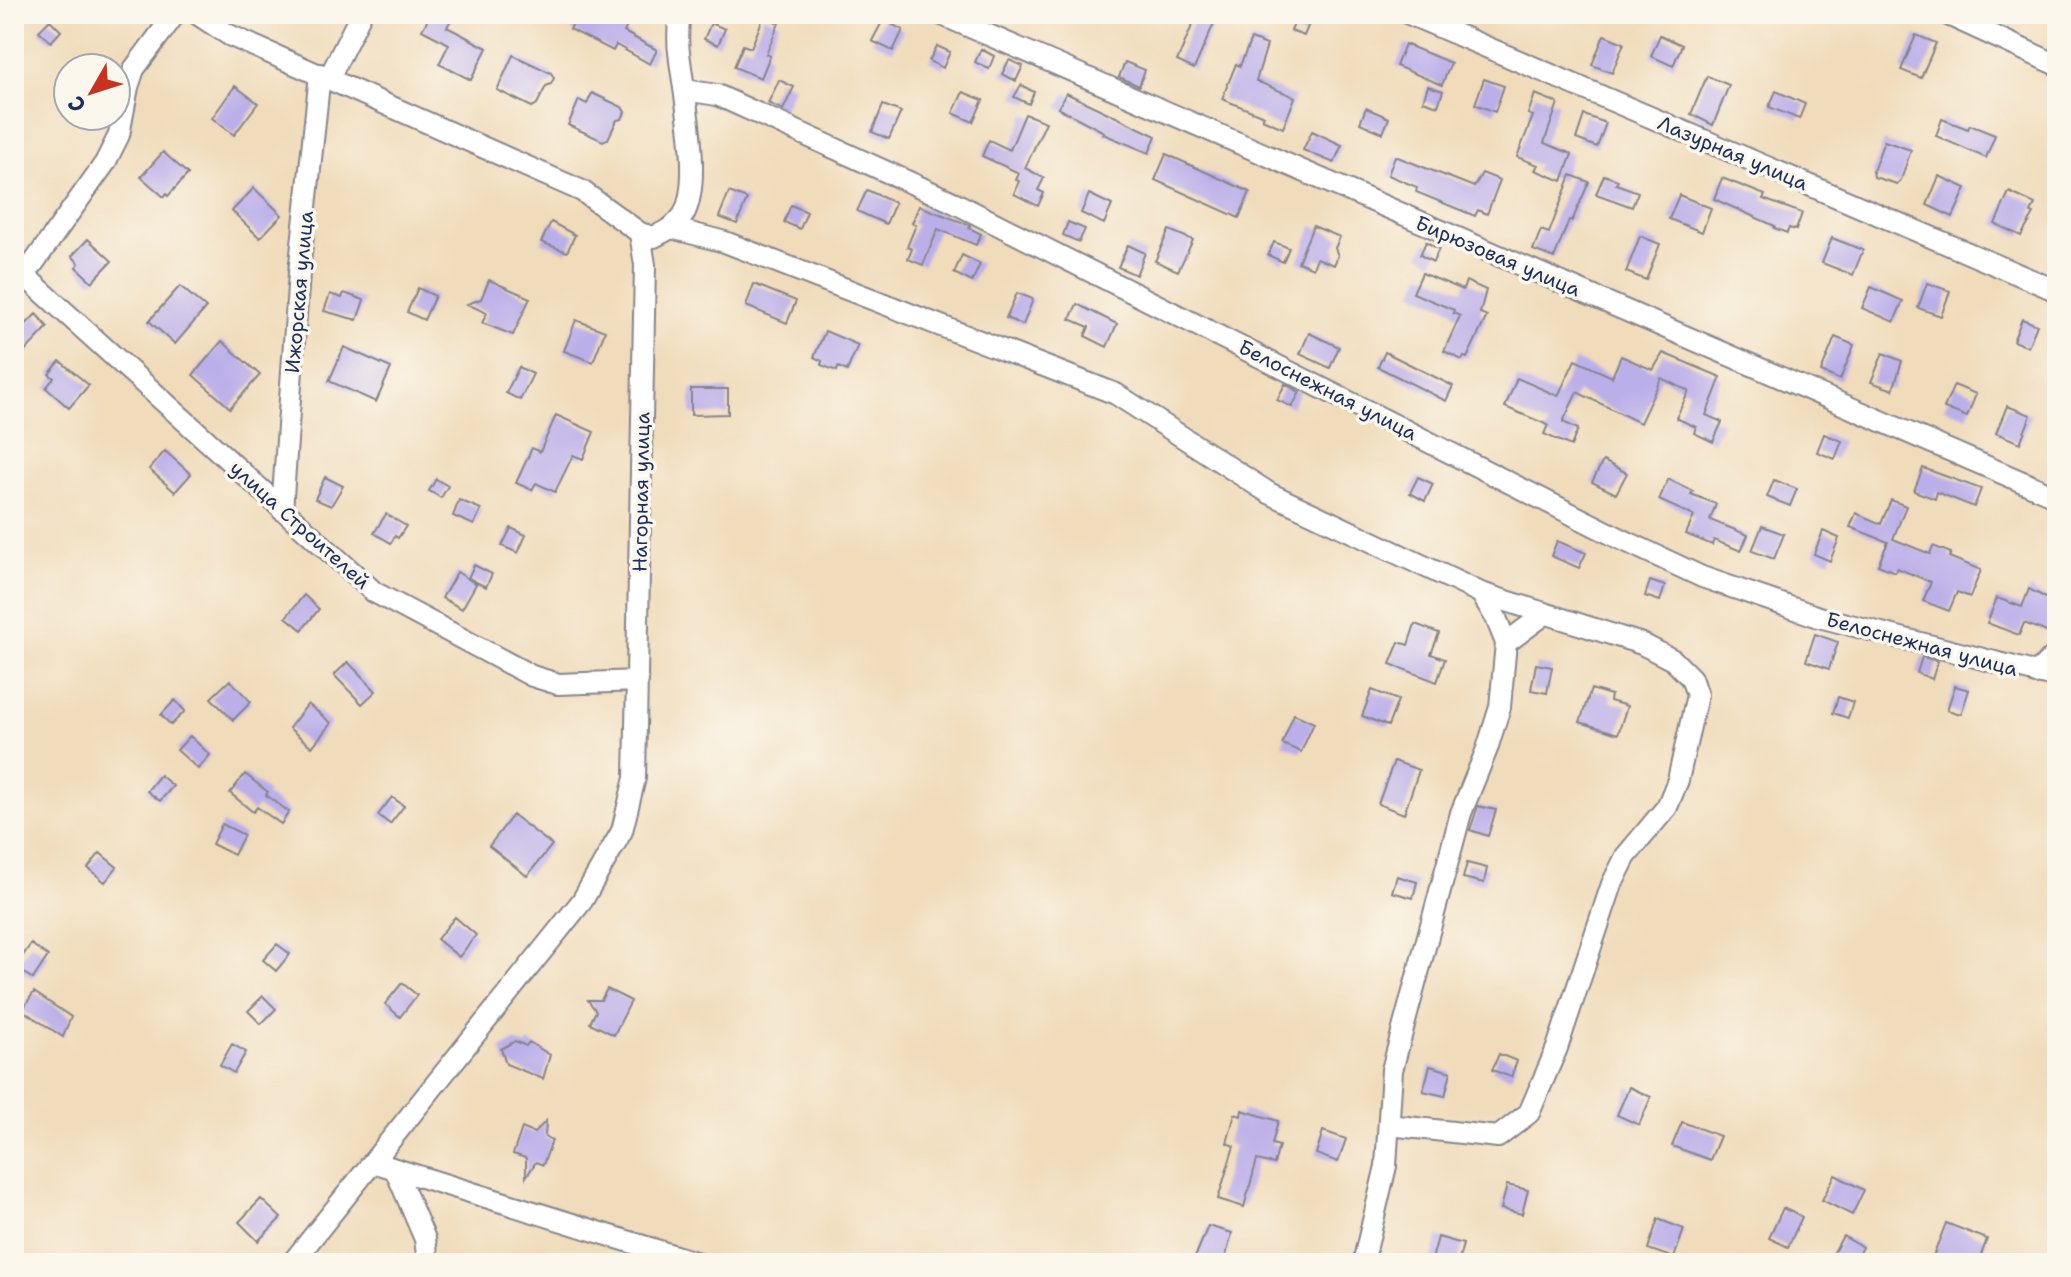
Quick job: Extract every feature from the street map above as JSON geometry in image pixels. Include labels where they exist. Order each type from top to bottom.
[{"type":"street","points":[[19,270],[105,163],[119,135],[134,69],[175,14]]},
{"type":"street","points":[[197,14],[229,35],[582,191],[640,233],[654,237],[671,228],[683,215],[691,186],[691,145],[678,49],[679,14]]},
{"type":"street","name":"Ижорская улица","points":[[282,510],[299,273],[325,76],[361,14]]},
{"type":"street","name":"Бирюзовая улица","points":[[940,14],[2057,497]]},
{"type":"street","name":"Лазурная улица","points":[[1409,14],[2057,291]]},
{"type":"street","points":[[1946,14],[2057,65]]},
{"type":"street","name":"Белоснежная улица","points":[[685,90],[717,95],[953,202],[1702,577],[1819,617],[2057,678]]},
{"type":"street","points":[[671,228],[725,242],[1116,394],[1269,493],[1481,593],[1642,644],[1673,660],[1691,678],[1697,695],[1678,780],[1667,807],[1626,856],[1612,884],[1557,1048],[1529,1113],[1498,1137],[1389,1125]]},
{"type":"street","name":"Нагорная улица","points":[[292,1263],[582,901],[622,831],[635,778],[638,681],[645,265],[640,233]]},
{"type":"street","name":"улица Строителей","points":[[19,270],[374,592],[532,676],[558,684],[638,681]]},
{"type":"street","points":[[1363,1263],[1386,1166],[1392,1070],[1461,813],[1500,707],[1506,643],[1481,593]]},
{"type":"street","points":[[1506,643],[1545,614]]},
{"type":"street","points":[[2036,674],[2057,653]]},
{"type":"street","points":[[373,1162],[698,1263]]},
{"type":"street","points":[[395,1169],[425,1239],[428,1263]]},
{"type":"building","points":[[431,14],[454,14],[447,27],[487,48],[471,80],[439,64],[449,44],[422,30]]},
{"type":"building","points":[[578,14],[633,14],[624,32],[657,50],[650,64],[616,45],[613,51],[570,29]]},
{"type":"building","points":[[1197,14],[1218,14],[1194,69],[1177,61]]},
{"type":"building","points":[[1298,14],[1313,14],[1304,36],[1291,31]]},
{"type":"building","points":[[764,16],[779,23],[766,54],[770,56],[761,78],[734,67],[743,45],[751,48]]},
{"type":"building","points":[[50,20],[61,31],[51,42],[39,31]]},
{"type":"building","points":[[883,20],[903,30],[893,51],[872,41]]},
{"type":"building","points":[[711,23],[725,29],[718,45],[704,39]]},
{"type":"building","points":[[1604,35],[1624,43],[1612,73],[1592,65]]},
{"type":"building","points":[[1660,35],[1682,45],[1673,66],[1651,56]]},
{"type":"building","points":[[1916,35],[1936,43],[1921,78],[1901,70]]},
{"type":"building","points":[[1251,39],[1267,45],[1256,81],[1295,97],[1283,128],[1262,119],[1264,116],[1222,99],[1236,64],[1240,66]]},
{"type":"building","points":[[1405,44],[1451,63],[1442,85],[1396,66]]},
{"type":"building","points":[[937,46],[950,52],[943,68],[929,61]]},
{"type":"building","points":[[981,49],[994,56],[989,69],[975,62]]},
{"type":"building","points":[[513,55],[551,73],[554,78],[532,107],[497,90]]},
{"type":"building","points":[[1009,60],[1023,66],[1016,81],[1002,74]]},
{"type":"building","points":[[1125,62],[1145,70],[1139,86],[1119,77]]},
{"type":"building","points":[[1707,76],[1729,85],[1713,125],[1691,114]]},
{"type":"building","points":[[1484,79],[1504,86],[1495,112],[1475,104]]},
{"type":"building","points":[[779,80],[794,87],[783,110],[768,103]]},
{"type":"building","points":[[1021,85],[1034,92],[1029,104],[1014,97]]},
{"type":"building","points":[[235,86],[258,103],[234,135],[212,118]]},
{"type":"building","points":[[1428,86],[1443,91],[1438,106],[1423,101]]},
{"type":"building","points":[[1776,91],[1805,104],[1799,119],[1769,107]]},
{"type":"building","points":[[963,92],[983,100],[973,122],[953,113]]},
{"type":"building","points":[[592,93],[622,107],[625,112],[622,119],[617,120],[608,139],[603,141],[568,125],[579,100],[587,104]]},
{"type":"building","points":[[1066,93],[1156,136],[1149,153],[1103,134],[1058,108]]},
{"type":"building","points":[[1535,94],[1558,103],[1544,143],[1572,154],[1562,181],[1535,170],[1538,165],[1517,157],[1533,116],[1528,114]]},
{"type":"building","points":[[883,105],[901,112],[889,139],[872,132]]},
{"type":"building","points":[[1366,108],[1389,118],[1383,133],[1360,123]]},
{"type":"building","points":[[1025,114],[1046,122],[1025,168],[1044,178],[1038,190],[1044,193],[1038,206],[1014,194],[1019,173],[982,156],[989,140],[1010,150]]},
{"type":"building","points":[[1584,115],[1606,123],[1597,147],[1576,139]]},
{"type":"building","points":[[1942,119],[1995,135],[1986,158],[1936,136]]},
{"type":"building","points":[[1312,131],[1342,145],[1334,163],[1303,150]]},
{"type":"building","points":[[1884,141],[1911,150],[1897,184],[1874,177],[1873,171]]},
{"type":"building","points":[[163,152],[188,174],[164,197],[141,177]]},
{"type":"building","points":[[1166,154],[1250,192],[1239,218],[1155,180]]},
{"type":"building","points":[[1395,156],[1474,187],[1482,173],[1500,180],[1487,214],[1478,210],[1475,216],[1416,192],[1417,187],[1388,175]]},
{"type":"building","points":[[1571,175],[1589,182],[1554,258],[1533,250],[1541,230],[1549,233]]},
{"type":"building","points":[[1604,175],[1618,180],[1616,184],[1638,192],[1632,207],[1596,194]]},
{"type":"building","points":[[1939,176],[1966,188],[1953,217],[1927,205]]},
{"type":"building","points":[[1722,178],[1765,195],[1763,199],[1802,213],[1796,230],[1789,228],[1787,233],[1714,199]]},
{"type":"building","points":[[254,188],[282,215],[260,238],[232,211]]},
{"type":"building","points":[[867,190],[895,203],[886,224],[857,211]]},
{"type":"building","points":[[729,192],[747,199],[737,224],[719,217]]},
{"type":"building","points":[[2009,192],[2035,204],[2031,213],[2034,214],[2021,236],[1995,224]]},
{"type":"building","points":[[1089,194],[1112,205],[1104,224],[1081,213]]},
{"type":"building","points":[[1679,195],[1711,208],[1702,232],[1669,219]]},
{"type":"building","points":[[791,205],[807,212],[800,229],[784,222]]},
{"type":"building","points":[[919,206],[970,225],[969,228],[981,234],[976,245],[938,229],[923,265],[908,259],[912,249],[907,247],[916,225],[912,223]]},
{"type":"building","points":[[551,222],[575,235],[567,252],[541,242]]},
{"type":"building","points":[[1068,222],[1085,229],[1079,242],[1063,235]]},
{"type":"building","points":[[1313,226],[1340,237],[1335,248],[1338,256],[1334,265],[1317,258],[1313,268],[1298,262]]},
{"type":"building","points":[[1169,230],[1193,240],[1178,271],[1155,261]]},
{"type":"building","points":[[1640,236],[1660,244],[1646,280],[1626,272]]},
{"type":"building","points":[[1832,238],[1863,250],[1853,275],[1822,263]]},
{"type":"building","points":[[88,239],[112,261],[92,282],[76,267],[79,263],[72,256]]},
{"type":"building","points":[[1274,242],[1289,248],[1283,262],[1268,255]]},
{"type":"building","points":[[1426,242],[1439,249],[1433,262],[1420,255]]},
{"type":"building","points":[[1128,245],[1145,253],[1136,275],[1118,267]]},
{"type":"building","points":[[962,255],[980,264],[972,282],[954,273]]},
{"type":"building","points":[[1422,273],[1463,290],[1466,281],[1486,290],[1480,313],[1487,316],[1467,358],[1462,360],[1444,351],[1460,316],[1453,313],[1454,310],[1413,293]]},
{"type":"building","points":[[489,280],[530,298],[513,335],[482,323],[487,313],[467,304],[481,299]]},
{"type":"building","points":[[1927,283],[1950,291],[1941,316],[1918,308]]},
{"type":"building","points":[[754,284],[796,301],[787,323],[746,306]]},
{"type":"building","points":[[180,286],[206,308],[175,344],[149,321]]},
{"type":"building","points":[[1871,287],[1903,301],[1894,322],[1862,308]]},
{"type":"building","points":[[418,288],[435,296],[424,320],[407,312]]},
{"type":"building","points":[[344,293],[364,300],[357,320],[324,311],[330,294],[342,298]]},
{"type":"building","points":[[1017,293],[1033,299],[1023,325],[1006,318]]},
{"type":"building","points":[[1077,304],[1117,324],[1107,347],[1085,336],[1089,327],[1070,319]]},
{"type":"building","points":[[36,314],[48,327],[14,363],[14,337]]},
{"type":"building","points":[[2022,319],[2037,325],[2028,347],[2013,341]]},
{"type":"building","points":[[576,320],[605,331],[593,362],[564,351]]},
{"type":"building","points":[[825,331],[858,345],[847,371],[821,365],[822,361],[814,357]]},
{"type":"building","points":[[1309,333],[1339,347],[1330,368],[1300,354]]},
{"type":"building","points":[[1835,337],[1854,345],[1840,380],[1821,372]]},
{"type":"building","points":[[222,341],[260,375],[230,408],[193,375]]},
{"type":"building","points":[[344,347],[391,368],[376,402],[329,381]]},
{"type":"building","points":[[1385,352],[1453,386],[1446,401],[1378,367]]},
{"type":"building","points":[[1663,353],[1721,377],[1706,415],[1722,422],[1713,442],[1694,433],[1696,427],[1676,418],[1689,391],[1661,378],[1640,423],[1577,392],[1563,422],[1578,429],[1571,446],[1544,434],[1548,425],[1505,407],[1517,378],[1558,396],[1575,360],[1612,377],[1621,356],[1653,370]]},
{"type":"building","points":[[1883,353],[1902,361],[1893,390],[1871,382]]},
{"type":"building","points":[[60,361],[89,385],[69,408],[46,388],[54,378],[49,374]]},
{"type":"building","points":[[519,367],[533,374],[520,400],[506,393]]},
{"type":"building","points":[[1285,384],[1300,392],[1292,407],[1277,400]]},
{"type":"building","points":[[1954,385],[1976,394],[1967,417],[1944,408]]},
{"type":"building","points":[[691,389],[728,389],[728,414],[691,415]]},
{"type":"building","points":[[2007,406],[2031,415],[2020,443],[1996,433]]},
{"type":"building","points":[[556,415],[594,432],[583,459],[573,455],[555,492],[536,483],[532,490],[516,483],[532,448],[540,452]]},
{"type":"building","points":[[1824,434],[1842,441],[1835,459],[1817,452]]},
{"type":"building","points":[[165,451],[191,474],[175,492],[149,469]]},
{"type":"building","points":[[1603,461],[1627,473],[1616,494],[1592,482]]},
{"type":"building","points":[[1923,468],[1981,489],[1974,507],[1937,492],[1935,499],[1914,491]]},
{"type":"building","points":[[325,477],[343,486],[331,506],[315,499]]},
{"type":"building","points":[[1418,477],[1433,484],[1425,501],[1410,493]]},
{"type":"building","points":[[436,479],[448,486],[441,498],[429,491]]},
{"type":"building","points":[[1668,479],[1693,491],[1691,494],[1716,504],[1710,520],[1748,535],[1741,551],[1714,540],[1712,545],[1686,534],[1694,516],[1659,500]]},
{"type":"building","points":[[1774,480],[1797,489],[1790,506],[1767,497]]},
{"type":"building","points":[[459,500],[481,509],[474,525],[453,516]]},
{"type":"building","points":[[1891,500],[1906,506],[1893,539],[1930,554],[1933,546],[1951,553],[1949,557],[1981,570],[1970,597],[1957,592],[1949,611],[1923,601],[1931,582],[1897,568],[1895,572],[1878,565],[1888,542],[1850,527],[1856,513],[1881,524]]},
{"type":"building","points":[[386,514],[406,526],[391,543],[374,533]]},
{"type":"building","points":[[1762,526],[1784,534],[1774,559],[1752,551]]},
{"type":"building","points":[[511,528],[526,535],[518,553],[502,546]]},
{"type":"building","points":[[1823,531],[1839,538],[1830,561],[1814,554]]},
{"type":"building","points":[[1557,541],[1586,553],[1579,568],[1551,556]]},
{"type":"building","points":[[474,565],[492,574],[486,587],[468,578]]},
{"type":"building","points":[[457,572],[476,584],[462,609],[442,598]]},
{"type":"building","points":[[1650,581],[1665,586],[1660,601],[1645,596]]},
{"type":"building","points":[[2029,589],[2056,603],[2050,618],[2057,621],[2057,636],[2024,623],[2019,635],[1987,623],[1997,598],[2022,607]]},
{"type":"building","points":[[304,595],[319,609],[302,630],[286,617]]},
{"type":"building","points":[[1415,624],[1439,633],[1431,654],[1445,659],[1437,682],[1390,664],[1399,642],[1408,645]]},
{"type":"building","points":[[1815,634],[1838,642],[1829,669],[1806,661]]},
{"type":"building","points":[[1922,657],[1938,661],[1932,679],[1917,673]]},
{"type":"building","points":[[348,662],[376,691],[362,704],[334,675]]},
{"type":"building","points":[[1536,664],[1552,667],[1547,693],[1531,690]]},
{"type":"building","points":[[230,680],[251,702],[233,720],[211,698]]},
{"type":"building","points":[[1955,686],[1969,690],[1961,714],[1947,710]]},
{"type":"building","points":[[1591,689],[1611,695],[1610,701],[1627,706],[1618,734],[1580,722]]},
{"type":"building","points":[[1372,690],[1398,700],[1388,726],[1362,716]]},
{"type":"building","points":[[1838,697],[1853,702],[1848,718],[1833,713]]},
{"type":"building","points":[[175,700],[185,711],[171,725],[161,715]]},
{"type":"building","points":[[308,704],[331,723],[312,747],[289,728]]},
{"type":"building","points":[[1294,714],[1314,723],[1301,752],[1282,744]]},
{"type":"building","points":[[190,736],[210,755],[198,769],[177,750]]},
{"type":"building","points":[[1394,761],[1419,770],[1404,814],[1378,804]]},
{"type":"building","points":[[245,774],[289,812],[281,824],[257,807],[253,812],[230,793]]},
{"type":"building","points":[[160,775],[173,786],[160,801],[147,791]]},
{"type":"building","points":[[392,797],[404,806],[390,824],[378,815]]},
{"type":"building","points":[[1478,806],[1496,810],[1488,836],[1470,830]]},
{"type":"building","points":[[513,815],[552,845],[527,876],[489,846]]},
{"type":"building","points":[[222,824],[244,835],[234,855],[212,844]]},
{"type":"building","points":[[100,853],[117,867],[105,882],[88,868]]},
{"type":"building","points":[[1467,863],[1487,868],[1484,883],[1463,878]]},
{"type":"building","points":[[1397,876],[1417,882],[1413,898],[1392,892]]},
{"type":"building","points":[[455,917],[476,935],[459,957],[437,939]]},
{"type":"building","points":[[31,944],[48,956],[33,979],[15,967]]},
{"type":"building","points":[[277,944],[290,954],[276,971],[263,960]]},
{"type":"building","points":[[402,983],[417,995],[400,1017],[385,1004]]},
{"type":"building","points":[[607,989],[631,1001],[614,1035],[590,1023],[596,1011],[588,1000],[601,1000]]},
{"type":"building","points":[[34,992],[71,1017],[63,1037],[22,1010]]},
{"type":"building","points":[[263,996],[276,1009],[261,1024],[248,1011]]},
{"type":"building","points":[[515,1041],[526,1046],[529,1042],[550,1055],[543,1079],[506,1064],[501,1049]]},
{"type":"building","points":[[232,1044],[246,1052],[234,1073],[220,1065]]},
{"type":"building","points":[[1499,1054],[1517,1061],[1511,1077],[1492,1070]]},
{"type":"building","points":[[1430,1066],[1451,1072],[1445,1096],[1423,1091]]},
{"type":"building","points":[[1629,1087],[1651,1097],[1639,1125],[1617,1115]]},
{"type":"building","points":[[1242,1110],[1278,1121],[1272,1144],[1279,1146],[1274,1164],[1257,1160],[1244,1207],[1218,1199],[1234,1146],[1227,1143],[1235,1114],[1241,1116]]},
{"type":"building","points":[[546,1121],[545,1137],[552,1140],[543,1165],[536,1162],[526,1177],[526,1158],[513,1154],[522,1128],[534,1133]]},
{"type":"building","points":[[1682,1122],[1720,1136],[1710,1160],[1672,1146]]},
{"type":"building","points":[[1323,1131],[1346,1139],[1338,1162],[1316,1154]]},
{"type":"building","points":[[1835,1175],[1864,1190],[1852,1215],[1822,1200]]},
{"type":"building","points":[[1507,1185],[1528,1190],[1522,1214],[1501,1209]]},
{"type":"building","points":[[261,1199],[281,1218],[258,1241],[239,1222]]},
{"type":"building","points":[[1783,1208],[1802,1217],[1788,1247],[1769,1238]]},
{"type":"building","points":[[1658,1219],[1684,1229],[1674,1258],[1648,1249]]},
{"type":"building","points":[[1946,1223],[1987,1239],[1978,1263],[1942,1263],[1932,1259]]},
{"type":"building","points":[[1208,1226],[1232,1233],[1224,1263],[1194,1260]]},
{"type":"building","points":[[1843,1236],[1862,1247],[1854,1263],[1828,1263]]},
{"type":"building","points":[[1438,1237],[1463,1244],[1458,1263],[1431,1263]]}]
